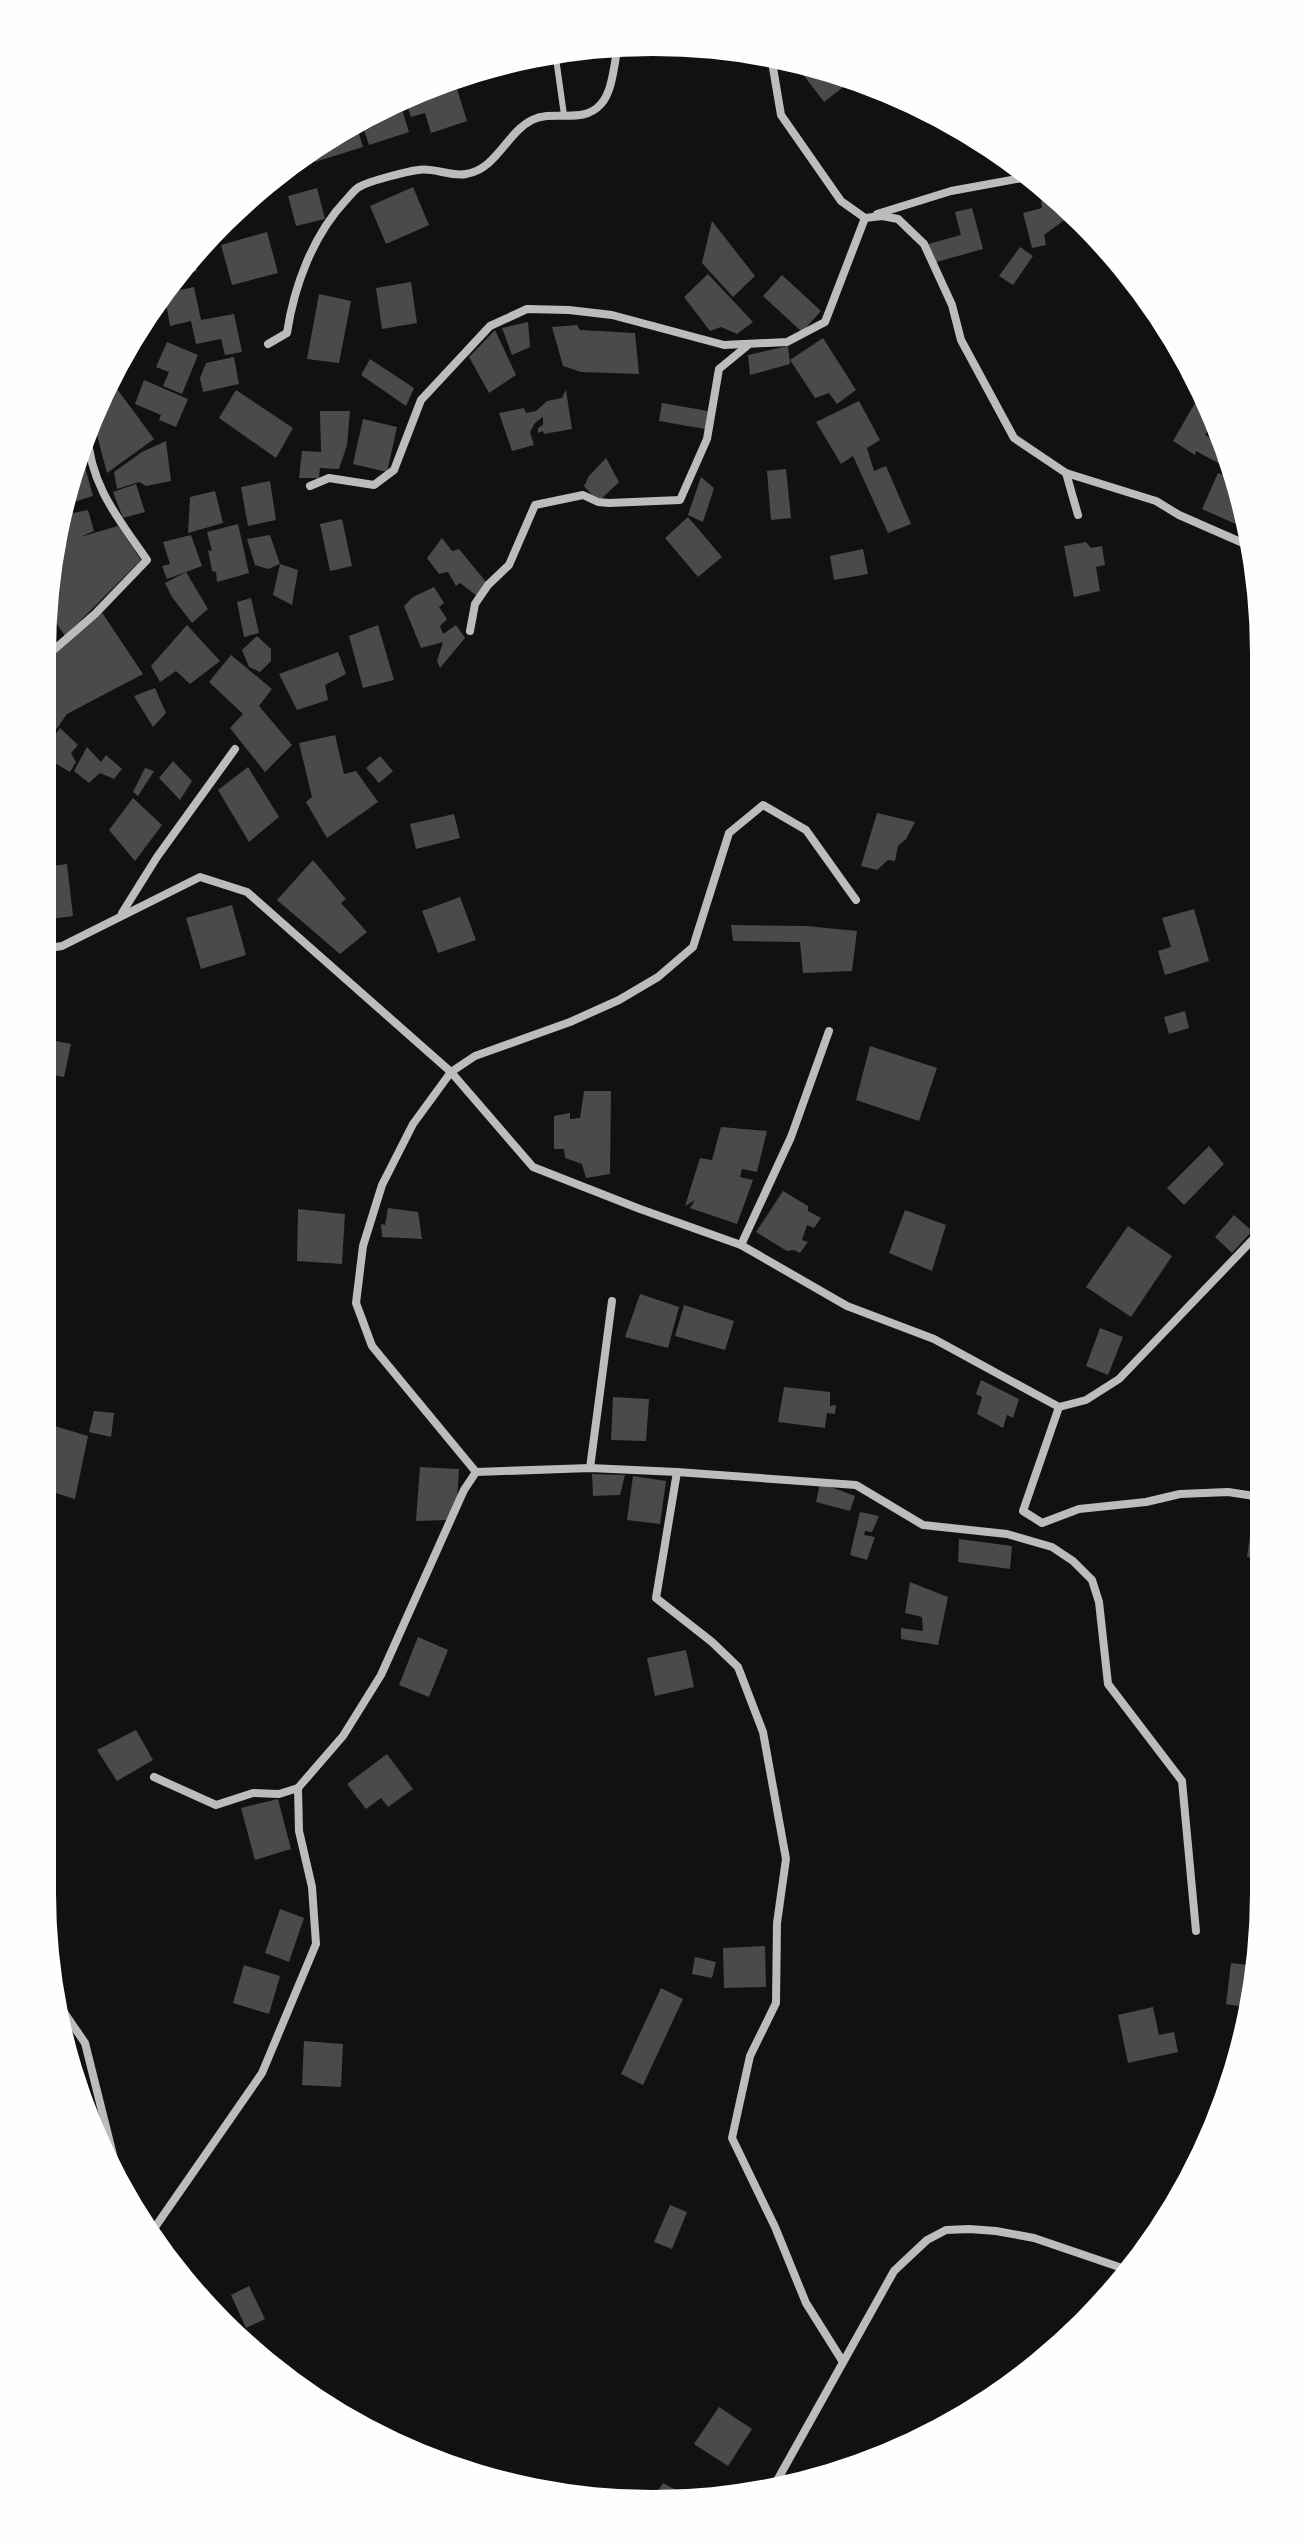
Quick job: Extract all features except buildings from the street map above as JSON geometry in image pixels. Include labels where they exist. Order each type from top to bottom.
[{"type":"street","points":[[268,344],[287,333],[290,308],[306,262],[335,212],[358,188],[421,169],[465,174],[491,161],[520,128],[533,119],[582,116],[594,110],[604,102],[615,57]]},
{"type":"street","points":[[773,68],[781,115],[841,201],[865,218],[882,216],[898,219],[924,244],[952,305],[961,340],[1014,438],[1066,473],[1156,501],[1179,515],[1240,542]]},
{"type":"street","points":[[865,218],[951,191],[1016,179]]},
{"type":"street","points":[[310,486],[329,478],[374,485],[394,470],[421,400],[490,326],[527,309],[612,315],[724,345],[787,342],[825,322],[865,218]]},
{"type":"street","points":[[470,631],[475,604],[488,585],[509,565],[535,505],[583,495],[609,503],[680,500],[707,439],[719,369],[747,345]]},
{"type":"street","points":[[56,648],[95,614],[147,560],[112,510],[89,457]]},
{"type":"street","points":[[1066,473],[1078,515]]},
{"type":"street","points":[[120,915],[157,857],[235,749]]},
{"type":"street","points":[[476,1472],[372,1346],[356,1303],[363,1246],[382,1185],[413,1124],[451,1072],[475,1056],[570,1022],[619,1000],[658,977],[693,947],[729,833],[763,805],[806,830],[856,900]]},
{"type":"street","points":[[56,947],[200,877],[247,892],[451,1072],[533,1167],[741,1245],[847,1306],[934,1339],[1059,1407],[1086,1400],[1119,1379],[1250,1242]]},
{"type":"street","points":[[741,1245],[791,1137],[829,1031]]},
{"type":"street","points":[[590,1468],[612,1301]]},
{"type":"street","points":[[1059,1407],[1023,1511],[1042,1523],[1079,1509],[1146,1502],[1180,1494],[1228,1492],[1250,1495]]},
{"type":"street","points":[[476,1472],[590,1468],[856,1485],[923,1525],[1007,1534],[1052,1547],[1073,1561],[1092,1580],[1099,1602],[1108,1684],[1182,1781],[1196,1931]]},
{"type":"street","points":[[154,1777],[216,1805],[253,1793],[279,1794],[298,1788],[343,1736],[381,1675],[464,1490],[476,1472]]},
{"type":"street","points":[[677,1472],[656,1598],[738,1667],[763,1732],[786,1859],[777,1923],[776,2003],[750,2056],[732,2138],[775,2227],[806,2303],[843,2362]]},
{"type":"street","points":[[157,2225],[262,2073],[316,1944],[312,1887],[299,1831],[298,1788]]},
{"type":"street","points":[[70,2021],[85,2043],[108,2137]]},
{"type":"street","points":[[779,2477],[894,2271],[927,2240],[946,2230],[996,2231],[1034,2238],[1118,2267]]},
{"type":"lane","points":[[557,64],[564,115]]}]
